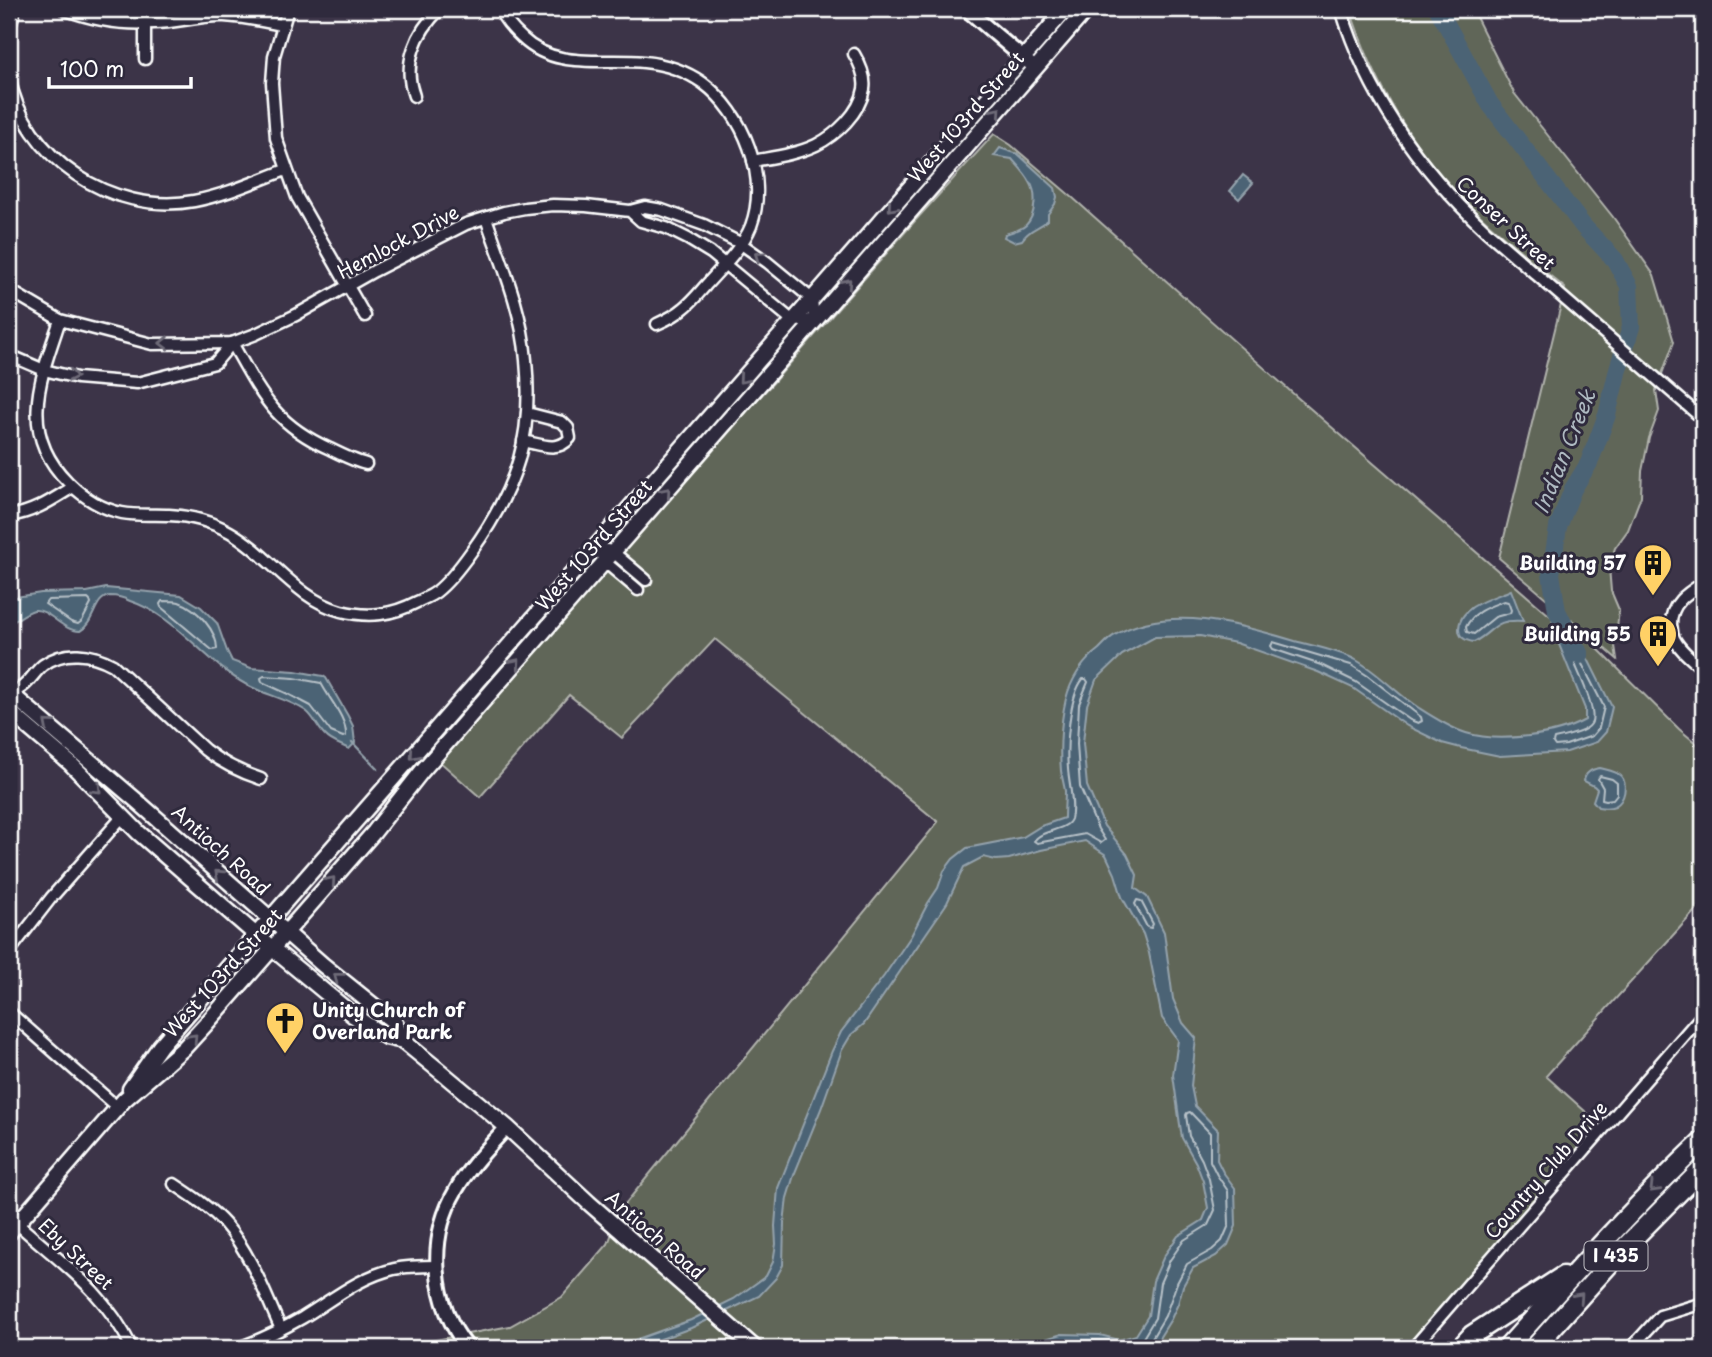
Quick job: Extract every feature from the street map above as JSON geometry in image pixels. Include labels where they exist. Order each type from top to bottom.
[{"type":"highway","name":"I 435","points":[[1507,1348],[1664,1178],[1703,1141]]},
{"type":"highway","name":"I 435","points":[[1534,1348],[1621,1251],[1703,1168]]},
{"type":"highway","points":[[1460,1348],[1472,1335],[1584,1263]]},
{"type":"main road","name":"West 103rd Street","points":[[121,1104],[146,1065],[256,935],[1066,9]]},
{"type":"main road","name":"West 103rd Street","points":[[11,1224],[121,1104],[184,1048],[206,1024],[374,832],[422,771],[1087,9]]},
{"type":"main road","name":"Antioch Road","points":[[14,693],[323,965],[390,1018],[403,1041],[507,1128],[755,1348]]},
{"type":"main road","name":"Antioch Road","points":[[10,715],[71,764],[139,833],[256,935],[370,1027],[386,1037],[403,1041]]},
{"type":"main road","points":[[146,1065],[163,1060],[167,1062]]},
{"type":"street","points":[[9,29],[15,9]]},
{"type":"street","points":[[64,9],[117,22],[145,23],[222,16],[282,25]]},
{"type":"street","points":[[288,9],[274,56],[272,104],[276,138],[297,197],[365,316]]},
{"type":"street","points":[[414,96],[409,76],[415,44],[422,30],[440,9]]},
{"type":"street","points":[[499,9],[512,29],[528,44],[554,58],[646,62],[688,74],[726,103],[744,132],[753,161],[756,185],[751,224],[725,264],[686,307],[657,324]]},
{"type":"street","points":[[966,9],[1035,68]]},
{"type":"street","name":"Conser Street","points":[[1341,9],[1374,89],[1409,147],[1430,174],[1486,231],[1703,419]]},
{"type":"street","points":[[145,23],[145,59]]},
{"type":"street","points":[[753,161],[804,149],[829,137],[842,126],[853,113],[864,88],[862,71],[853,54]]},
{"type":"street","points":[[9,75],[27,122],[43,146],[79,177],[122,197],[147,202],[194,201],[286,170]]},
{"type":"street","name":"Hemlock Drive","points":[[9,290],[60,320],[152,344],[232,343],[296,315],[466,224],[525,208],[553,205],[630,211],[645,207],[704,225],[740,243],[768,262],[812,299]]},
{"type":"street","name":"Hemlock Drive","points":[[630,211],[641,221],[666,228],[688,239],[725,264],[793,321]]},
{"type":"street","points":[[60,320],[37,394],[39,428],[48,455],[59,473],[82,496],[114,511],[140,516],[188,517],[212,524],[231,533],[255,550],[308,595],[324,604],[341,611],[386,614],[401,610],[435,593],[459,568],[484,535],[502,504],[512,483],[523,441],[527,413],[523,337],[486,218]]},
{"type":"street","points":[[793,321],[814,320],[812,299]]},
{"type":"street","points":[[232,343],[260,393],[292,428],[310,440],[366,464]]},
{"type":"street","name":"Hemlock Drive","points":[[9,355],[44,370],[77,378],[137,383],[215,363],[232,343]]},
{"type":"street","points":[[523,441],[556,447],[565,444],[570,438],[568,428],[562,422],[527,413]]},
{"type":"street","points":[[9,516],[35,510],[73,487]]},
{"type":"street","points":[[597,547],[646,580]]},
{"type":"street","points":[[609,557],[638,590]]},
{"type":"street","points":[[1703,583],[1676,604],[1671,617],[1672,635],[1681,648],[1703,669]]},
{"type":"street","points":[[10,715],[14,693],[44,664],[70,654],[85,654],[113,665],[205,750],[229,767],[261,779]]},
{"type":"street","points":[[9,952],[51,898],[124,817]]},
{"type":"street","points":[[9,1012],[121,1104]]},
{"type":"street","name":"Country Club Drive","points":[[1413,1348],[1703,1014]]},
{"type":"street","points":[[468,1348],[447,1315],[439,1283],[437,1266],[440,1228],[454,1192],[466,1174],[507,1128]]},
{"type":"street","points":[[174,1184],[206,1206],[225,1224],[240,1244],[281,1329]]},
{"type":"street","name":"Eby Street","points":[[11,1224],[81,1278],[109,1309],[132,1348]]},
{"type":"street","points":[[238,1348],[281,1329],[356,1283],[378,1274],[409,1267],[437,1266]]},
{"type":"street","points":[[1632,1348],[1660,1316],[1703,1303]]},
{"type":"green space","points":[[1350,9],[1472,9],[1514,93],[1613,217],[1654,275],[1674,342],[1656,390],[1659,411],[1649,438],[1642,471],[1641,496],[1628,530],[1615,548],[1609,567],[1611,591],[1619,610],[1615,646],[1617,659],[1499,558],[1565,288],[1483,218],[1432,164],[1384,90]]},
{"type":"green space","points":[[994,134],[1011,145],[1073,198],[1298,398],[1563,627],[1592,643],[1679,729],[1703,749],[1703,902],[1546,1076],[1597,1122],[1507,1234],[1406,1348],[393,1348],[510,1326],[562,1297],[608,1244],[621,1209],[938,822],[715,639],[622,738],[569,695],[480,797],[439,761],[704,457]]},
{"type":"water","points":[[1000,148],[1018,154],[1055,188],[1057,197],[1048,214],[1048,220],[1022,240],[1014,242],[1004,237],[1005,234],[1022,228],[1029,221],[1034,210],[1034,192],[1028,179],[1012,159],[994,156]]},
{"type":"water","points":[[1243,175],[1253,183],[1239,199],[1230,191]]},
{"type":"water","points":[[106,588],[181,595],[201,607],[217,623],[232,661],[251,668],[323,676],[353,726],[355,743],[349,749],[331,740],[306,711],[247,685],[217,664],[162,617],[125,599],[105,597],[80,631],[67,627],[39,610],[31,611],[9,624],[9,598]]},
{"type":"water","points":[[1511,590],[1523,621],[1500,624],[1474,642],[1462,637],[1459,632],[1460,621],[1471,608]]},
{"type":"water","points":[[1552,617],[1588,659],[1612,707],[1606,732],[1597,742],[1567,752],[1500,756],[1442,743],[1407,726],[1353,688],[1318,672],[1236,643],[1200,636],[1155,637],[1122,655],[1096,680],[1087,705],[1083,743],[1087,786],[1104,826],[1127,854],[1137,875],[1135,888],[1147,897],[1164,932],[1173,999],[1183,1023],[1196,1038],[1191,1086],[1195,1106],[1218,1130],[1217,1160],[1235,1188],[1236,1226],[1228,1245],[1216,1256],[1193,1268],[1171,1319],[1153,1348],[1021,1348],[1062,1334],[1100,1335],[1119,1340],[1136,1335],[1148,1316],[1153,1281],[1164,1256],[1178,1236],[1203,1220],[1208,1208],[1203,1181],[1182,1138],[1173,1075],[1178,1040],[1162,1018],[1143,934],[1122,897],[1106,855],[1085,841],[1009,859],[983,857],[964,867],[947,903],[864,1024],[851,1035],[842,1050],[787,1198],[783,1265],[776,1278],[759,1296],[691,1328],[636,1348],[612,1348],[691,1320],[734,1299],[766,1276],[773,1262],[776,1244],[778,1188],[841,1032],[911,936],[938,888],[944,871],[953,859],[967,848],[1023,837],[1041,826],[1064,818],[1065,791],[1060,751],[1066,700],[1080,668],[1111,638],[1136,626],[1158,620],[1228,623],[1350,657],[1419,708],[1460,731],[1479,736],[1510,737],[1543,734],[1585,720],[1585,709],[1554,632]]},
{"type":"water","points":[[1600,768],[1617,773],[1623,779],[1623,796],[1615,806],[1598,807],[1593,801],[1597,789],[1584,781],[1589,772]]},
{"type":"waterway","name":"Indian Creek","points":[[1438,9],[1490,104],[1583,226],[1615,260],[1629,286],[1631,327],[1607,415],[1589,463],[1573,489],[1558,527],[1551,574],[1557,611],[1580,655]]},
{"type":"waterway","points":[[352,742],[378,769]]},
{"type":"place","name":"Building 57","points":[[1653,597]]},
{"type":"place","name":"Building 55","points":[[1658,668]]},
{"type":"place","name":"Unity Church of Overland Park","points":[[285,1055]]}]
